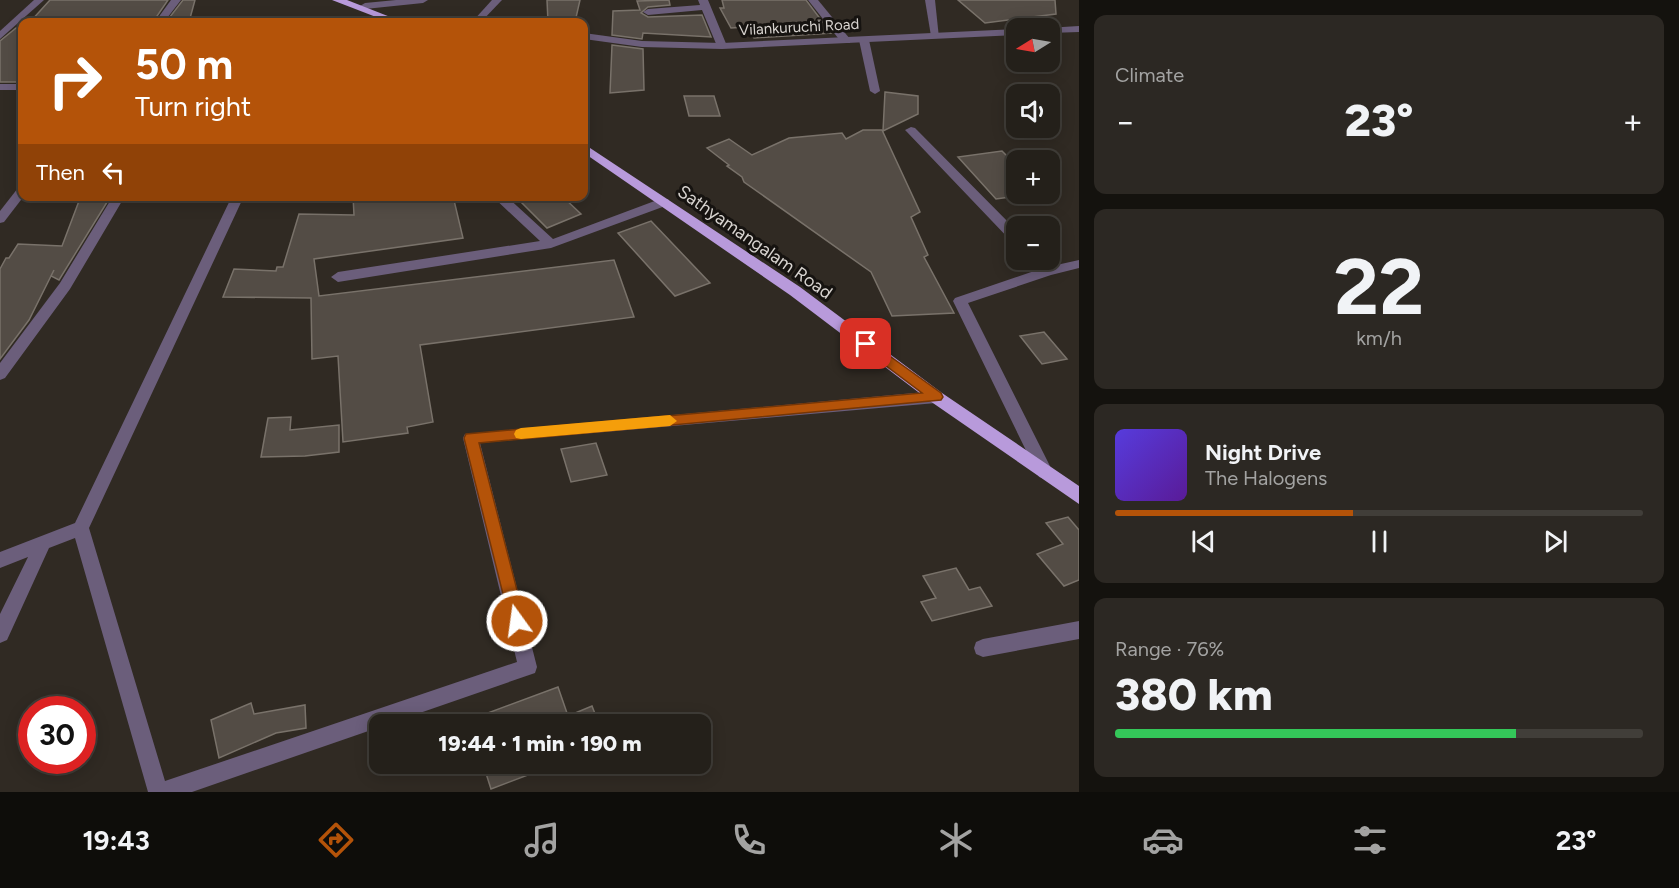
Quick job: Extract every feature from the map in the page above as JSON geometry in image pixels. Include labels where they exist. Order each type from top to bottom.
[{"type":"highway","points":[[337,0],[364,6],[390,18]]},
{"type":"highway","name":"Sathyamangalam Road","points":[[588,151],[795,291],[936,397],[1079,496]]},
{"type":"street","points":[[20,18],[39,0]]},
{"type":"street","points":[[162,18],[176,0]]},
{"type":"street","points":[[364,6],[423,0]]},
{"type":"street","points":[[480,18],[497,0]]},
{"type":"street","points":[[813,0],[846,41]]},
{"type":"street","points":[[930,0],[936,36]]},
{"type":"street","points":[[648,12],[705,3],[722,46]]},
{"type":"street","points":[[0,21],[17,21]]},
{"type":"street","points":[[0,36],[17,21]]},
{"type":"street","points":[[1060,30],[1079,29]]},
{"type":"street","name":"Vilankuruchi Road","points":[[588,37],[642,44],[722,46],[1006,33]]},
{"type":"street","points":[[864,40],[875,91]]},
{"type":"street","points":[[0,87],[18,87]]},
{"type":"street","points":[[911,130],[1006,228]]},
{"type":"street","points":[[0,219],[18,196]]},
{"type":"street","points":[[0,374],[65,286],[116,201]]},
{"type":"street","points":[[236,201],[81,528],[160,792],[528,667],[471,438],[936,397]]},
{"type":"street","points":[[504,201],[551,244]]},
{"type":"street","points":[[338,277],[551,244],[664,202]]},
{"type":"street","points":[[1045,472],[960,301],[1048,271],[1079,264]]},
{"type":"street","points":[[0,560],[81,528]]},
{"type":"street","points":[[0,634],[43,543]]},
{"type":"street","points":[[982,648],[1079,630]]},
{"type":"building","points":[[50,0],[168,0],[156,18],[34,18]]},
{"type":"building","points":[[183,0],[195,0],[190,18],[169,18]]},
{"type":"building","points":[[547,0],[580,0],[576,18],[548,18]]},
{"type":"building","points":[[669,0],[670,5],[648,7],[641,13],[648,17],[702,15],[711,37],[643,33],[642,39],[612,35],[613,11],[640,10],[637,1]]},
{"type":"building","points":[[722,0],[806,0],[831,33],[754,38],[747,27],[731,28],[720,8],[724,8]]},
{"type":"building","points":[[958,0],[1055,0],[1056,14],[1006,18],[1006,20],[985,23]]},
{"type":"building","points":[[18,28],[18,82],[0,82],[0,41]]},
{"type":"building","points":[[612,45],[643,49],[644,90],[610,93]]},
{"type":"building","points":[[885,92],[918,96],[918,114],[883,131]]},
{"type":"building","points":[[684,96],[714,96],[720,116],[689,116]]},
{"type":"building","points":[[863,130],[882,130],[920,212],[911,217],[928,255],[924,257],[954,313],[892,316],[871,272],[744,182],[742,177],[727,166],[729,165],[707,148],[729,139],[752,155],[789,138],[842,133],[846,139]]},
{"type":"building","points":[[1002,151],[1006,155],[1006,198],[996,199],[958,157]]},
{"type":"building","points":[[79,201],[108,201],[59,280],[51,276],[29,320],[0,359],[0,269],[6,258],[9,258],[18,244],[62,246]]},
{"type":"building","points":[[353,201],[454,201],[463,238],[314,259],[319,296],[614,260],[634,317],[420,345],[433,422],[407,427],[408,433],[343,442],[338,356],[312,359],[311,298],[223,297],[234,269],[276,271],[277,267],[283,267],[299,214],[354,215]]},
{"type":"building","points":[[520,201],[567,201],[581,214],[547,228]]},
{"type":"building","points":[[651,221],[710,283],[675,296],[618,233]]},
{"type":"building","points":[[1044,332],[1067,359],[1042,364],[1020,336]]},
{"type":"building","points":[[291,417],[290,430],[339,425],[339,452],[305,456],[261,457],[268,418]]},
{"type":"building","points":[[596,443],[607,475],[571,482],[561,449]]},
{"type":"building","points":[[1068,517],[1079,530],[1079,580],[1064,586],[1037,554],[1063,544],[1046,523]]},
{"type":"building","points":[[956,568],[969,590],[980,587],[992,606],[932,621],[921,602],[936,598],[923,576]]},
{"type":"building","points":[[558,687],[567,714],[485,714]]},
{"type":"building","points":[[251,703],[254,714],[305,705],[306,728],[276,733],[219,758],[211,720]]},
{"type":"building","points":[[592,706],[595,714],[573,714]]},
{"type":"building","points":[[486,774],[531,774],[491,789]]},
{"type":"slow traffic","points":[[521,434],[670,421]]},
{"type":"route","points":[[517,621],[471,438],[936,397],[866,344]]}]
